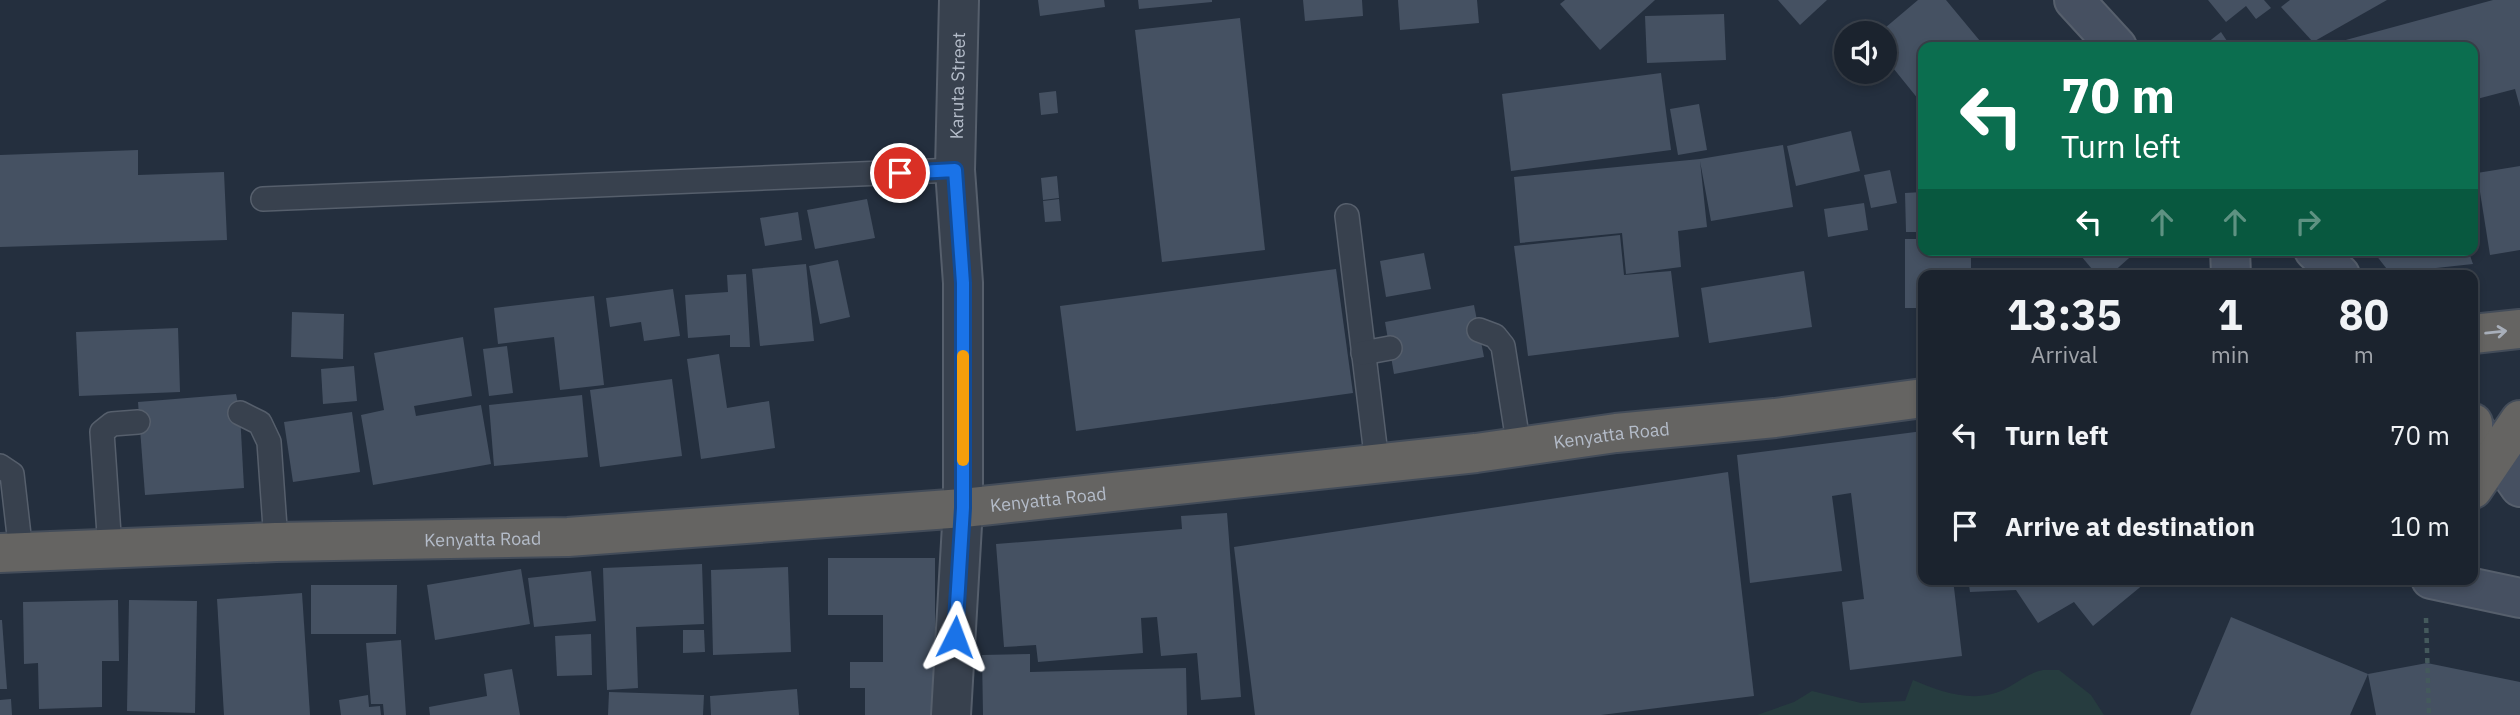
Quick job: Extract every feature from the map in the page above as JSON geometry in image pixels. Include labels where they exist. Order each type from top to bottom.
[{"type":"highway","points":[[2478,333],[2520,329]]},
{"type":"highway","name":"Kenyatta Road","points":[[10,553],[276,542],[568,537],[963,508],[1519,448],[1616,433],[1775,418],[1918,399]]},
{"type":"highway","points":[[2479,442],[2520,420]]},
{"type":"main road","points":[[2074,0],[2112,42]]},
{"type":"main road","points":[[2321,256],[2335,270]]},
{"type":"main road","points":[[2479,442],[2520,487]]},
{"type":"main road","points":[[2428,597],[2520,598]]},
{"type":"street","name":"Karuta Street","points":[[951,715],[963,508],[963,283],[955,170],[959,0]]},
{"type":"lane","points":[[263,199],[955,170]]},
{"type":"lane","points":[[1347,216],[1377,463]]},
{"type":"lane","points":[[1479,330],[1495,336],[1503,346],[1519,448]]},
{"type":"lane","points":[[1363,353],[1390,348]]},
{"type":"lane","points":[[240,413],[260,424],[269,442],[276,542]]},
{"type":"lane","points":[[110,549],[102,432],[112,424],[138,422]]},
{"type":"lane","points":[[0,466],[12,474],[10,553]]},
{"type":"path","points":[[2428,597],[2429,715]]},
{"type":"green space","points":[[2043,670],[2059,670],[2091,695],[2104,715],[1757,715],[1794,702],[1812,691],[1861,703],[1905,701],[1913,680],[1948,693],[1985,695],[2009,687]]},
{"type":"building","points":[[1038,0],[1104,0],[1105,7],[1040,16]]},
{"type":"building","points":[[1138,0],[1212,0],[1212,2],[1139,9]]},
{"type":"building","points":[[1303,0],[1362,0],[1363,16],[1305,21]]},
{"type":"building","points":[[1398,0],[1477,0],[1479,23],[1400,30]]},
{"type":"building","points":[[1565,0],[1655,0],[1600,50],[1560,4]]},
{"type":"building","points":[[1778,0],[1827,0],[1800,25]]},
{"type":"building","points":[[1918,0],[1946,0],[1981,42],[1918,42],[1918,99],[1897,73],[1897,21],[1893,21]]},
{"type":"building","points":[[2208,0],[2264,0],[2271,8],[2256,19],[2246,6],[2226,22]]},
{"type":"building","points":[[2290,0],[2387,0],[2313,42],[2281,7]]},
{"type":"building","points":[[2493,0],[2520,0],[2520,107],[2515,89],[2478,99],[2478,42],[2338,42]]},
{"type":"building","points":[[1724,14],[1726,60],[1647,63],[1645,16]]},
{"type":"building","points":[[1240,18],[1265,250],[1162,262],[1135,30]]},
{"type":"building","points":[[2221,32],[2228,42],[2208,42]]},
{"type":"building","points":[[1661,73],[1671,150],[1511,171],[1502,94]]},
{"type":"building","points":[[1056,91],[1058,113],[1041,115],[1039,93]]},
{"type":"building","points":[[1699,104],[1707,150],[1678,155],[1670,109]]},
{"type":"building","points":[[1851,131],[1860,171],[1796,186],[1787,146]]},
{"type":"building","points":[[1783,145],[1793,207],[1711,221],[1700,161],[1707,227],[1678,231],[1681,267],[1626,274],[1622,233],[1520,243],[1514,177],[1700,159]]},
{"type":"building","points":[[138,150],[138,175],[224,172],[227,240],[0,247],[0,155]]},
{"type":"building","points":[[2520,166],[2520,250],[2490,255],[2478,173]]},
{"type":"building","points":[[1890,170],[1897,203],[1871,208],[1864,175]]},
{"type":"building","points":[[1057,176],[1059,198],[1043,200],[1041,178]]},
{"type":"building","points":[[1918,192],[1918,232],[1906,232],[1905,193]]},
{"type":"building","points":[[867,199],[875,238],[815,249],[807,210]]},
{"type":"building","points":[[1059,199],[1061,221],[1045,222],[1043,201]]},
{"type":"building","points":[[1864,203],[1868,230],[1828,237],[1824,209]]},
{"type":"building","points":[[798,212],[802,240],[765,246],[760,218]]},
{"type":"building","points":[[1620,235],[1624,275],[1671,271],[1679,337],[1528,356],[1514,246]]},
{"type":"building","points":[[1905,239],[1918,239],[1918,256],[1971,256],[1971,270],[1918,270],[1918,308],[1905,308]]},
{"type":"building","points":[[1424,253],[1431,289],[1386,297],[1380,261]]},
{"type":"building","points":[[2081,256],[2131,256],[2116,270],[2093,270]]},
{"type":"building","points":[[2377,256],[2470,256],[2473,264],[2418,270],[2388,270]]},
{"type":"building","points":[[838,260],[850,317],[820,324],[809,266]]},
{"type":"building","points":[[806,264],[814,341],[760,346],[752,269]]},
{"type":"building","points":[[1336,269],[1353,393],[1076,431],[1060,306]]},
{"type":"building","points":[[1804,271],[1812,327],[1709,343],[1701,288]]},
{"type":"building","points":[[746,274],[750,347],[730,347],[730,335],[688,338],[685,295],[728,292],[727,275]]},
{"type":"building","points":[[673,289],[680,336],[644,341],[641,322],[610,327],[606,298]]},
{"type":"building","points":[[594,296],[604,385],[560,390],[554,337],[498,344],[494,308]]},
{"type":"building","points":[[1474,305],[1484,357],[1394,374],[1385,322]]},
{"type":"building","points":[[292,312],[344,314],[343,359],[291,357]]},
{"type":"building","points":[[178,328],[180,392],[79,396],[76,332]]},
{"type":"building","points":[[463,337],[472,396],[414,406],[416,416],[481,405],[491,464],[373,485],[361,415],[384,410],[374,353]]},
{"type":"building","points":[[507,346],[513,393],[489,396],[483,349]]},
{"type":"building","points":[[719,354],[727,408],[769,401],[775,448],[701,459],[687,359]]},
{"type":"building","points":[[354,366],[357,401],[323,404],[321,369]]},
{"type":"building","points":[[672,379],[682,456],[600,467],[590,390]]},
{"type":"building","points":[[236,394],[240,413],[244,488],[145,495],[138,402]]},
{"type":"building","points":[[582,395],[588,457],[494,466],[489,405]]},
{"type":"building","points":[[352,412],[360,472],[293,482],[284,422]]},
{"type":"building","points":[[1918,432],[1918,585],[1954,585],[1962,656],[1850,670],[1842,602],[1864,599],[1851,493],[1832,496],[1842,571],[1750,583],[1737,455]]},
{"type":"building","points":[[1728,472],[1754,696],[1601,715],[1255,715],[1234,547]]},
{"type":"building","points":[[1227,513],[1241,697],[1201,700],[1197,653],[1161,656],[1157,617],[1141,618],[1143,653],[1038,662],[1036,645],[1004,647],[996,544],[1182,529],[1181,516]]},
{"type":"building","points":[[828,558],[935,558],[935,715],[865,715],[865,688],[850,688],[850,662],[883,662],[883,615],[828,615]]},
{"type":"building","points":[[702,564],[704,624],[636,627],[638,688],[607,690],[603,568]]},
{"type":"building","points":[[788,567],[791,652],[713,655],[711,570]]},
{"type":"building","points":[[521,569],[530,624],[435,640],[427,585]]},
{"type":"building","points":[[591,571],[596,621],[534,627],[528,578]]},
{"type":"building","points":[[311,585],[397,585],[396,634],[311,634]]},
{"type":"building","points":[[1969,585],[2143,585],[2093,626],[2074,602],[2038,623],[2016,590],[1970,592]]},
{"type":"building","points":[[302,593],[310,715],[224,715],[217,599]]},
{"type":"building","points":[[118,600],[119,661],[102,661],[102,707],[39,709],[38,663],[24,664],[23,602]]},
{"type":"building","points":[[129,600],[197,601],[195,713],[127,711]]},
{"type":"building","points":[[2231,617],[2368,674],[2350,715],[2190,715]]},
{"type":"building","points":[[2,620],[7,689],[0,689]]},
{"type":"building","points":[[683,630],[704,630],[705,652],[683,653]]},
{"type":"building","points":[[591,634],[592,675],[557,676],[555,636]]},
{"type":"building","points":[[401,640],[406,715],[384,715],[383,704],[371,704],[366,643]]},
{"type":"building","points":[[1030,654],[1030,672],[1186,668],[1187,715],[983,715],[982,655]]},
{"type":"building","points":[[2427,663],[2520,682],[2520,715],[2376,715],[2368,674]]},
{"type":"building","points":[[512,669],[520,715],[430,715],[429,707],[487,696],[484,674]]},
{"type":"building","points":[[797,689],[799,715],[711,715],[710,696]]},
{"type":"building","points":[[609,692],[704,695],[703,715],[608,715]]},
{"type":"building","points":[[368,695],[369,707],[380,706],[381,715],[341,715],[339,700]]},
{"type":"building","points":[[11,699],[12,715],[0,715],[0,700]]},
{"type":"slow traffic","points":[[963,356],[963,460]]},
{"type":"route","points":[[900,173],[955,170],[963,283],[963,508],[955,637]]}]
